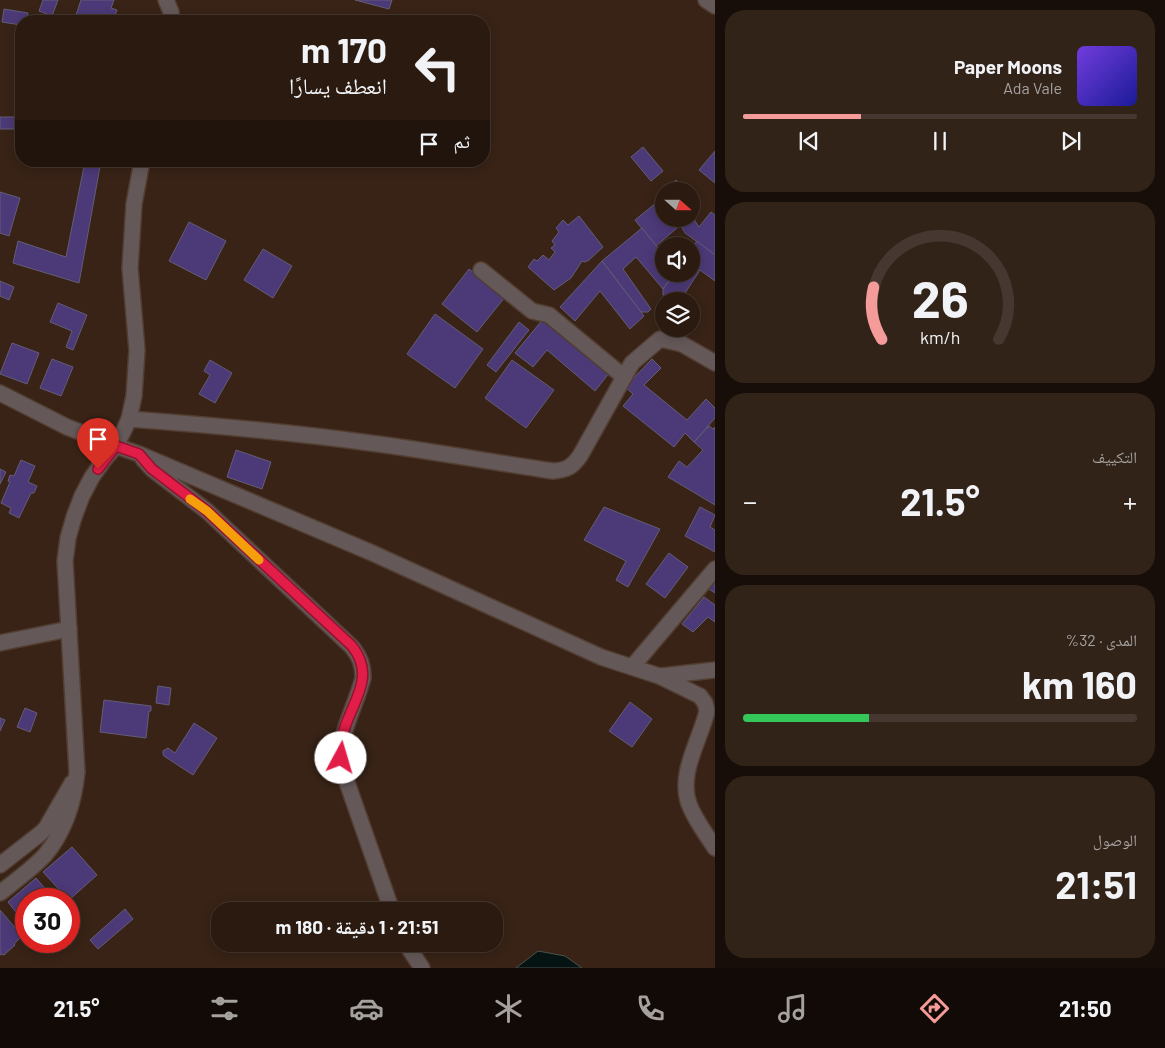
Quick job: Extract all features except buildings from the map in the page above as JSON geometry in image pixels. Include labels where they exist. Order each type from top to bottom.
[{"type":"street","points":[[166,0],[171,15]]},
{"type":"street","points":[[706,0],[715,6]]},
{"type":"street","points":[[0,893],[45,854],[64,825],[75,791],[77,772],[65,560],[68,538],[82,496],[92,477],[116,446],[129,419],[134,396],[137,350],[130,268],[134,204],[141,167]]},
{"type":"street","points":[[481,270],[532,311],[549,315],[624,376]]},
{"type":"street","points":[[129,419],[217,426],[368,443],[553,471],[564,470],[574,465],[632,363],[660,339],[682,344],[715,363],[715,368]]},
{"type":"street","points":[[0,393],[67,427],[139,454],[370,552],[601,657],[659,676],[700,696],[705,703],[707,711],[688,766],[686,791],[694,815],[715,848]]},
{"type":"street","points":[[139,454],[152,469],[207,511],[358,653],[363,670],[363,678],[345,727],[341,752],[342,768],[389,902]]},
{"type":"street","points":[[632,667],[715,569]]},
{"type":"street","points":[[0,643],[69,629]]},
{"type":"street","points":[[659,676],[715,670]]},
{"type":"street","points":[[0,865],[46,828],[77,772]]},
{"type":"street","points":[[411,952],[422,968]]},
{"type":"shaded area","points":[[538,951],[565,956],[582,968],[516,968]]},
{"type":"slow traffic","points":[[190,499],[207,511],[259,560]]},
{"type":"route","points":[[98,469],[116,446],[139,454],[152,469],[207,511],[358,653],[363,670],[363,678],[345,727],[341,758]]}]
